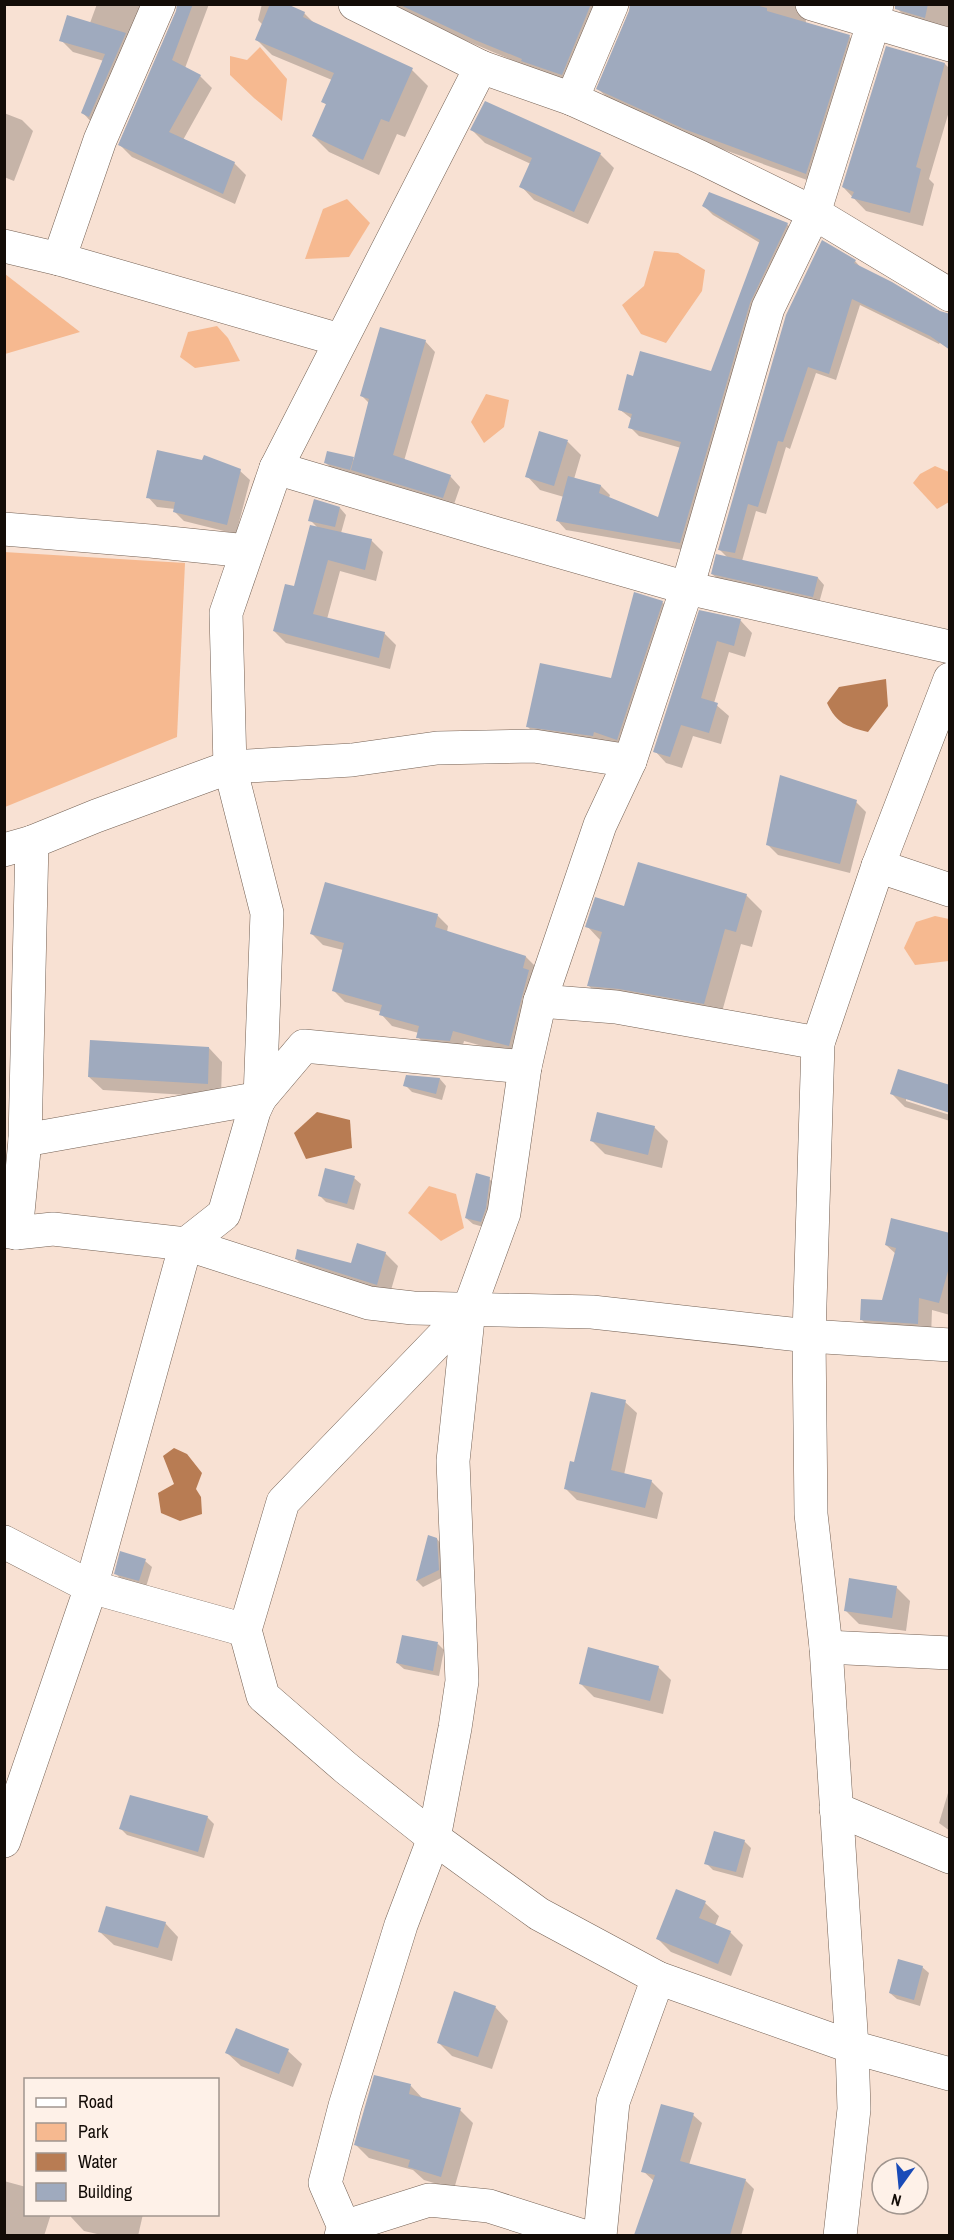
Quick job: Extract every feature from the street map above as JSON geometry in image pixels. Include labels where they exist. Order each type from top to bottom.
[{"type":"street","points":[[59,259],[100,140],[159,4]]},
{"type":"street","points":[[355,4],[481,67],[572,99],[700,157],[814,213],[950,295]]},
{"type":"street","points":[[572,99],[612,4]]},
{"type":"street","points":[[812,4],[875,14],[950,45]]},
{"type":"street","points":[[583,2235],[489,2206],[429,2200],[343,2231],[326,2183],[345,2106],[401,1925],[434,1838],[462,1681],[453,1461],[469,1309],[504,1213],[525,1067],[540,1001],[600,825],[630,761],[687,588],[768,308],[814,213],[875,14]]},
{"type":"street","points":[[260,1098],[267,913],[230,767],[225,613],[276,468],[481,67]]},
{"type":"street","points":[[4,246],[59,259],[340,340]]},
{"type":"street","points":[[276,468],[687,588],[950,647]]},
{"type":"street","points":[[4,529],[247,551]]},
{"type":"street","points":[[840,2235],[854,2109],[826,1647],[811,1514],[809,1336],[818,1042],[878,866],[950,679]]},
{"type":"street","points":[[630,761],[523,746],[437,748],[352,760],[230,767],[18,846],[25,1140],[10,1232],[52,1229],[186,1244],[369,1303],[413,1308],[592,1312],[809,1336],[950,1345]]},
{"type":"street","points":[[878,866],[950,890]]},
{"type":"street","points":[[540,1001],[616,1007],[818,1042]]},
{"type":"street","points":[[4,1841],[91,1587],[186,1244],[224,1214],[254,1111],[260,1098],[304,1046],[525,1067]]},
{"type":"street","points":[[25,1140],[260,1098]]},
{"type":"street","points":[[469,1309],[283,1502],[245,1630],[263,1696],[346,1768],[434,1838],[539,1914],[658,1978],[852,2047],[950,2074]]},
{"type":"street","points":[[4,1542],[91,1587],[245,1630]]},
{"type":"street","points":[[826,1647],[950,1653]]},
{"type":"street","points":[[836,1809],[950,1857]]},
{"type":"street","points":[[600,2235],[613,2102],[658,1978]]},
{"type":"green space","points":[[260,47],[287,79],[282,121],[230,75],[230,56],[247,60]]},
{"type":"green space","points":[[347,199],[370,223],[349,257],[305,259],[323,209]]},
{"type":"green space","points":[[654,251],[678,253],[705,270],[702,291],[666,343],[641,334],[622,305],[644,286]]},
{"type":"green space","points":[[5,274],[80,332],[5,354]]},
{"type":"green space","points":[[217,326],[228,338],[240,361],[195,368],[180,357],[188,332]]},
{"type":"green space","points":[[486,394],[509,400],[504,427],[484,443],[471,422]]},
{"type":"green space","points":[[935,466],[949,472],[949,502],[937,509],[913,483],[920,474]]},
{"type":"green space","points":[[4,552],[185,563],[177,737],[5,807]]},
{"type":"green space","points":[[935,916],[949,919],[949,961],[915,965],[904,948],[916,922]]},
{"type":"green space","points":[[429,1186],[456,1194],[464,1228],[441,1241],[408,1213]]},
{"type":"water","points":[[886,679],[888,706],[868,732],[843,723],[835,716],[827,703],[839,687]]},
{"type":"water","points":[[317,1112],[350,1120],[352,1148],[306,1159],[294,1133]]},
{"type":"water","points":[[174,1448],[187,1454],[202,1473],[196,1489],[201,1497],[202,1514],[180,1521],[161,1513],[158,1493],[174,1484],[163,1456]]},
{"type":"building","points":[[177,4],[193,4],[172,60],[201,75],[169,132],[235,162],[223,194],[118,145]]},
{"type":"building","points":[[270,4],[287,4],[305,12],[303,17],[413,68],[389,122],[381,119],[363,160],[312,136],[326,104],[321,102],[334,73],[255,40]]},
{"type":"building","points":[[398,4],[591,4],[562,75],[521,61],[522,59]]},
{"type":"building","points":[[630,4],[752,4],[767,8],[767,11],[850,35],[806,174],[684,129],[596,89]]},
{"type":"building","points":[[895,4],[928,4],[925,18],[895,9]]},
{"type":"building","points":[[67,15],[126,33],[89,117],[81,113],[105,54],[59,41]]},
{"type":"building","points":[[886,46],[945,63],[916,167],[921,169],[910,213],[851,198],[854,192],[842,187]]},
{"type":"building","points":[[485,101],[601,153],[574,212],[519,187],[532,158],[470,130]]},
{"type":"building","points":[[709,192],[788,223],[750,303],[680,543],[556,521],[568,476],[601,485],[599,493],[658,517],[681,442],[628,428],[632,414],[618,410],[627,374],[633,376],[640,351],[711,371],[760,240],[702,206]]},
{"type":"building","points":[[822,240],[856,260],[854,263],[892,282],[940,311],[950,314],[950,350],[930,336],[852,299],[829,374],[808,367],[783,442],[778,441],[758,507],[748,504],[735,553],[718,550],[786,315]]},
{"type":"building","points":[[380,327],[426,340],[393,455],[451,475],[443,498],[351,470],[369,399],[360,396]]},
{"type":"building","points":[[539,431],[568,440],[554,486],[525,477]]},
{"type":"building","points":[[157,450],[202,460],[204,455],[241,469],[227,525],[173,512],[175,502],[146,498]]},
{"type":"building","points":[[327,451],[354,457],[350,470],[324,463]]},
{"type":"building","points":[[314,499],[340,507],[335,527],[308,521]]},
{"type":"building","points":[[310,525],[372,539],[365,570],[328,560],[313,614],[385,632],[379,658],[273,631],[285,584],[294,586]]},
{"type":"building","points":[[716,554],[818,577],[813,597],[711,574]]},
{"type":"building","points":[[634,592],[663,601],[617,740],[594,732],[593,736],[526,727],[540,663],[611,678]]},
{"type":"building","points":[[699,610],[741,619],[734,646],[717,641],[701,698],[718,703],[709,733],[681,725],[670,757],[653,752]]},
{"type":"building","points":[[780,775],[857,800],[840,864],[766,845]]},
{"type":"building","points":[[638,862],[747,894],[736,932],[725,929],[704,1004],[619,989],[587,986],[602,932],[585,927],[595,897],[624,906]]},
{"type":"building","points":[[325,882],[438,914],[435,927],[526,956],[523,968],[529,970],[509,1046],[453,1031],[450,1041],[416,1038],[419,1026],[379,1015],[382,1005],[332,991],[344,943],[310,934]]},
{"type":"building","points":[[90,1040],[209,1047],[208,1084],[88,1077]]},
{"type":"building","points":[[898,1069],[950,1085],[950,1113],[890,1094]]},
{"type":"building","points":[[406,1075],[440,1078],[436,1094],[403,1086]]},
{"type":"building","points":[[597,1112],[655,1126],[648,1155],[590,1141]]},
{"type":"building","points":[[325,1168],[355,1176],[347,1204],[318,1196]]},
{"type":"building","points":[[476,1173],[490,1177],[486,1208],[481,1222],[465,1218]]},
{"type":"building","points":[[891,1218],[950,1233],[950,1264],[939,1303],[919,1298],[918,1324],[860,1320],[861,1299],[882,1300],[896,1248],[885,1245]]},
{"type":"building","points":[[357,1243],[386,1252],[377,1285],[295,1259],[297,1249],[351,1263]]},
{"type":"building","points":[[591,1392],[626,1400],[611,1470],[652,1480],[645,1508],[564,1489],[570,1461],[574,1462]]},
{"type":"building","points":[[428,1535],[437,1538],[439,1570],[416,1581]]},
{"type":"building","points":[[120,1551],[146,1559],[139,1581],[114,1574]]},
{"type":"building","points":[[849,1578],[897,1586],[892,1618],[844,1611]]},
{"type":"building","points":[[402,1635],[438,1642],[433,1671],[396,1663]]},
{"type":"building","points":[[588,1647],[659,1666],[650,1701],[579,1684]]},
{"type":"building","points":[[130,1795],[208,1816],[198,1852],[119,1829]]},
{"type":"building","points":[[714,1831],[745,1840],[736,1872],[704,1864]]},
{"type":"building","points":[[676,1889],[706,1901],[699,1918],[731,1931],[718,1964],[656,1939]]},
{"type":"building","points":[[106,1906],[166,1922],[158,1948],[98,1932]]},
{"type":"building","points":[[898,1959],[923,1966],[914,2000],[889,1993]]},
{"type":"building","points":[[454,1991],[496,2006],[478,2057],[437,2043]]},
{"type":"building","points":[[236,2028],[289,2049],[279,2074],[225,2053]]},
{"type":"building","points":[[374,2075],[411,2084],[409,2094],[461,2108],[441,2177],[408,2167],[410,2160],[354,2145]]},
{"type":"building","points":[[661,2104],[694,2113],[680,2161],[746,2179],[730,2235],[634,2235],[655,2175],[641,2172]]}]
